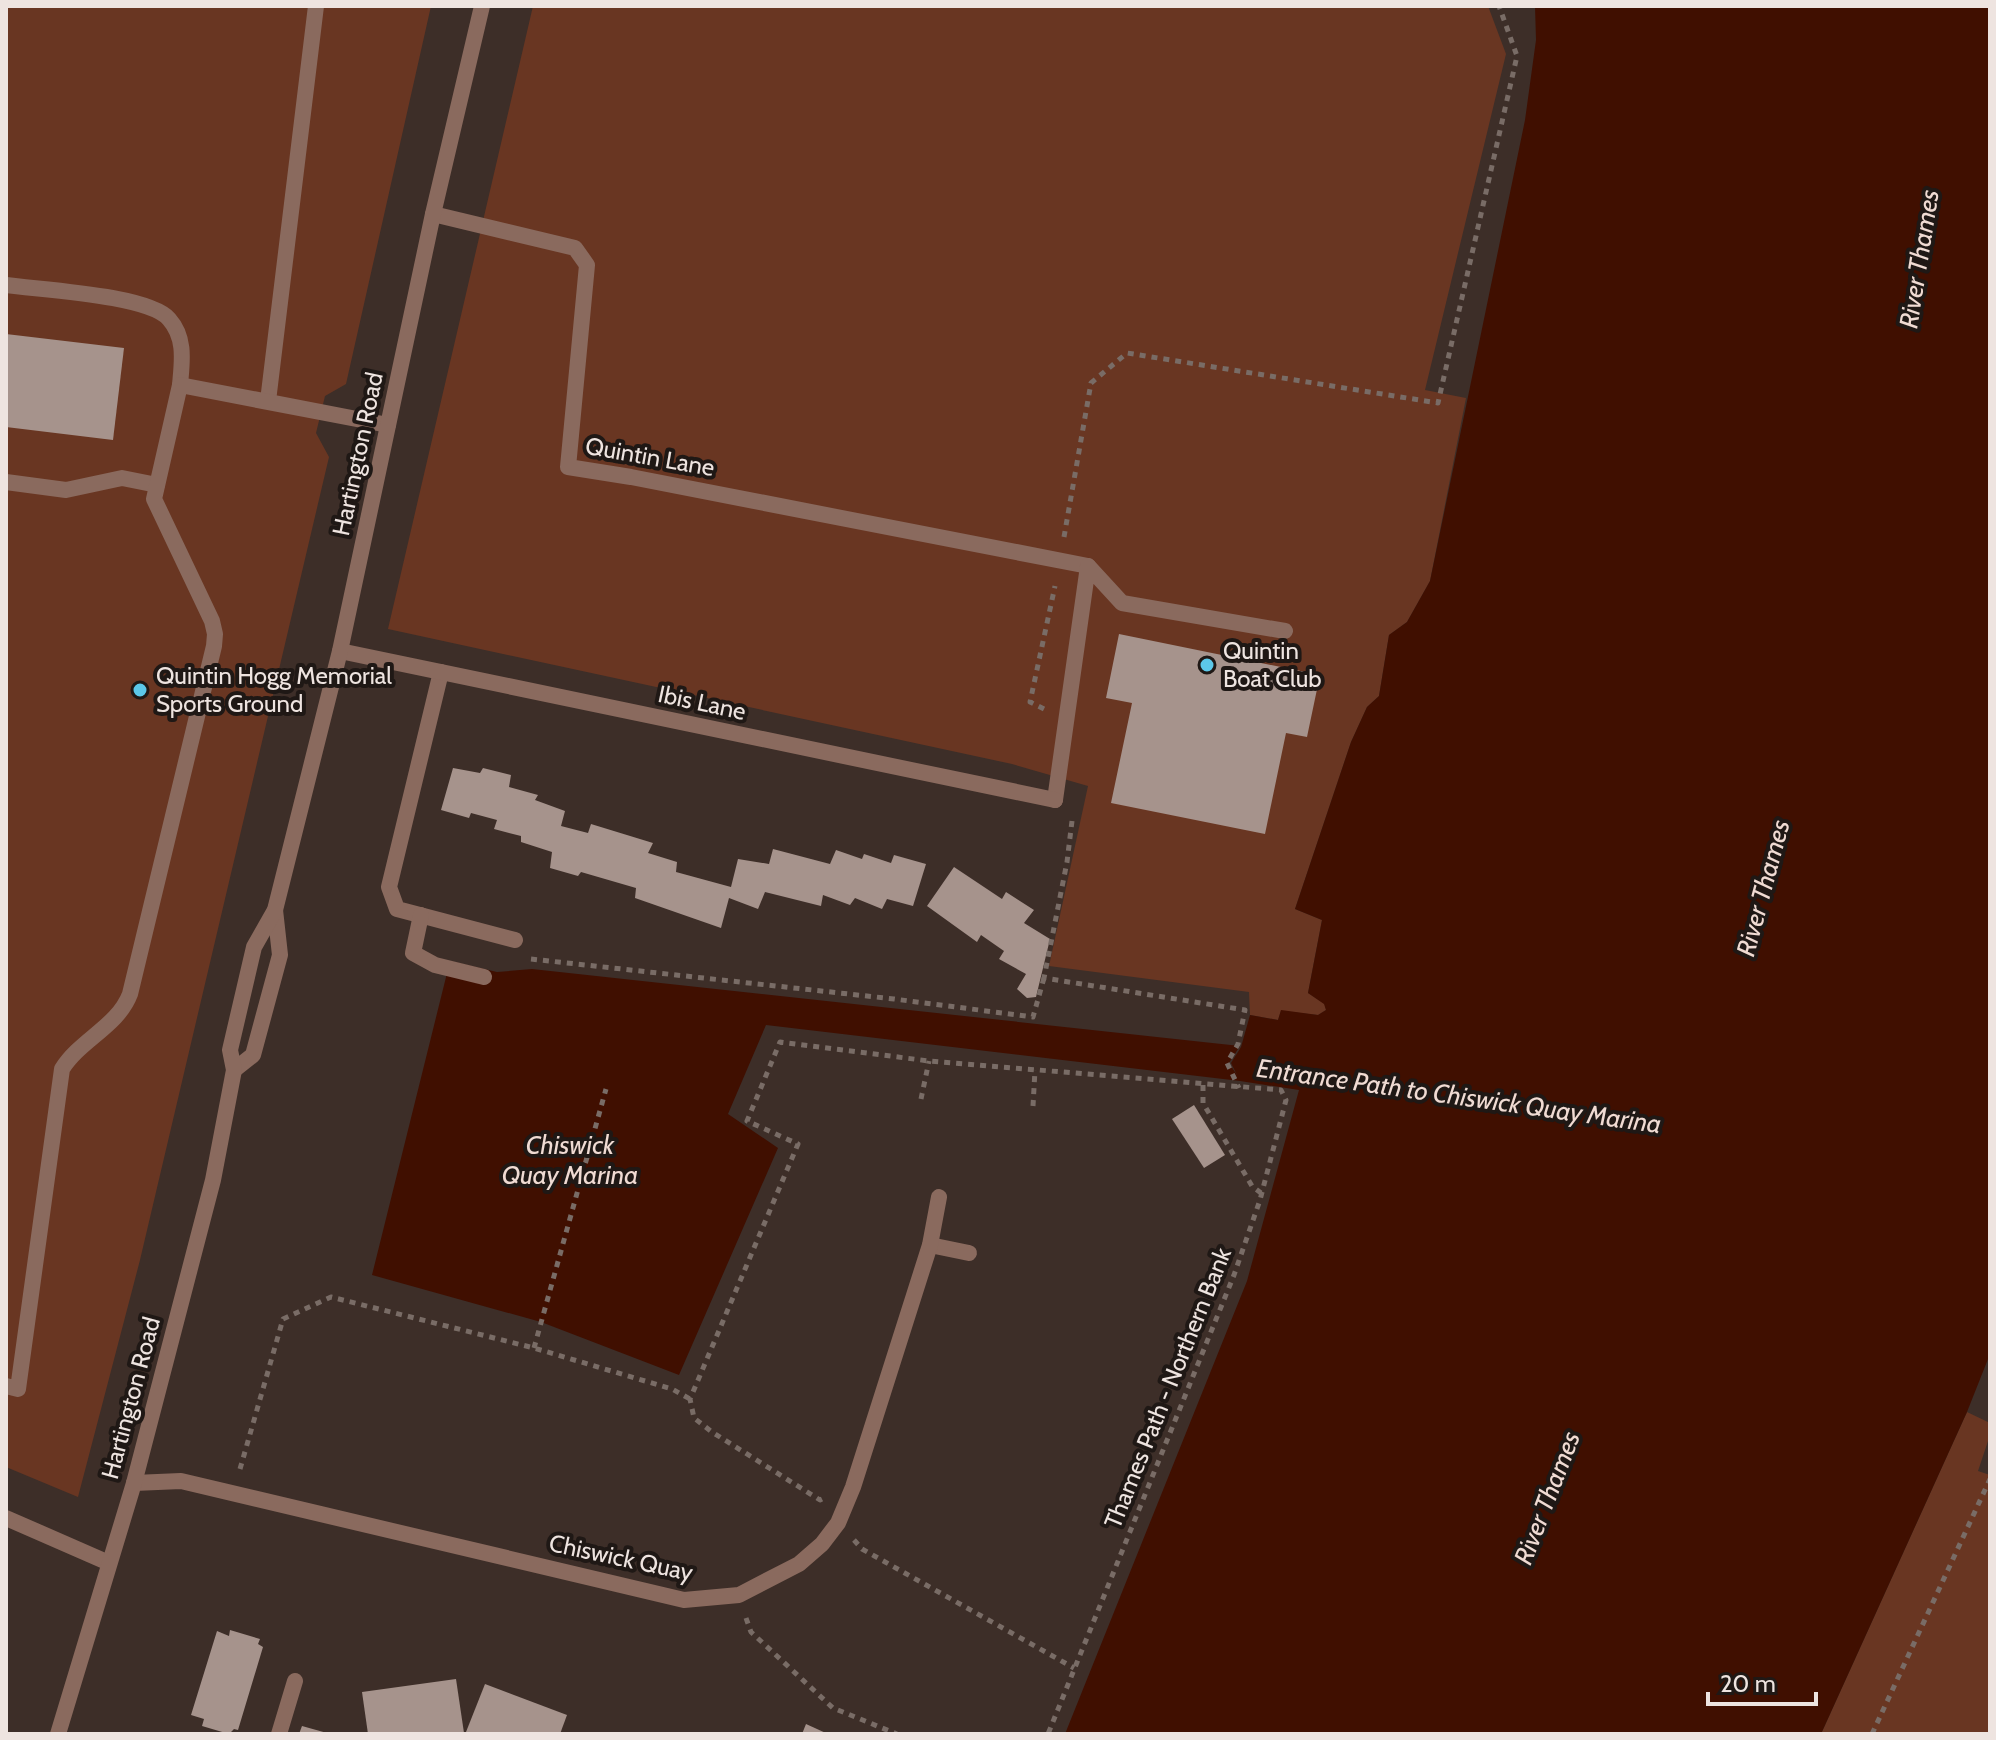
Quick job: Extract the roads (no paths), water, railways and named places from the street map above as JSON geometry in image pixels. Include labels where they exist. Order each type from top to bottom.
[{"type":"street","points":[[268,401],[316,6]]},
{"type":"street","name":"Hartington Road","points":[[58,1734],[134,1483],[213,1180],[234,1070],[230,1050],[254,947],[275,910],[340,651],[433,214],[482,6]]},
{"type":"street","name":"Quintin Lane","points":[[433,214],[575,248],[587,265],[568,467],[1088,566]]},
{"type":"street","points":[[6,285],[115,299],[153,308],[168,318],[182,343],[180,385],[154,499],[212,621],[215,634],[130,994],[119,1014],[78,1048],[62,1069],[18,1389],[6,1386]]},
{"type":"street","points":[[180,385],[388,425]]},
{"type":"street","points":[[6,482],[66,490],[122,478],[157,485]]},
{"type":"street","points":[[1088,566],[1122,603],[1285,631]]},
{"type":"street","name":"Ibis Lane","points":[[340,651],[1055,800],[1088,566]]},
{"type":"street","points":[[441,672],[389,887],[397,909],[515,940]]},
{"type":"street","name":"Hartington Road","points":[[234,1070],[253,1055],[280,955],[275,910]]},
{"type":"street","points":[[421,915],[413,953],[435,965],[484,977]]},
{"type":"street","name":"Chiswick Quay","points":[[134,1483],[181,1481],[684,1600],[739,1595],[799,1564],[822,1544],[838,1523],[853,1487],[930,1245],[939,1197]]},
{"type":"street","points":[[930,1245],[969,1253]]},
{"type":"street","points":[[6,1518],[109,1563]]},
{"type":"street","points":[[279,1734],[295,1681]]},
{"type":"water","points":[[1535,6],[1990,6],[1990,1354],[1967,1412],[1821,1734],[1065,1734],[1247,1281],[1299,1090],[766,1025],[728,1114],[778,1148],[679,1375],[541,1322],[372,1275],[450,961],[497,972],[532,969],[1240,1046],[1229,1063],[1237,1075],[1231,1063],[1241,1047],[1250,1015],[1278,1020],[1281,1010],[1318,1015],[1326,1010],[1324,1004],[1308,993],[1322,920],[1295,909],[1351,742],[1367,707],[1379,696],[1389,635],[1407,622],[1430,581],[1525,120],[1536,40]]},
{"type":"place","name":"Quintin Boat Club","points":[[1207,665]]},
{"type":"place","name":"Quintin Hogg Memorial Sports Ground","points":[[140,690]]},
{"type":"water label","name":"River Thames","points":[[1919,259]]},
{"type":"water label","name":"River Thames","points":[[1763,888]]},
{"type":"water label","name":"Entrance Path to Chiswick Quay Marina","points":[[1459,1096]]},
{"type":"water label","name":"Chiswick Quay Marina","points":[[570,1160]]},
{"type":"water label","name":"River Thames","points":[[1547,1498]]}]
